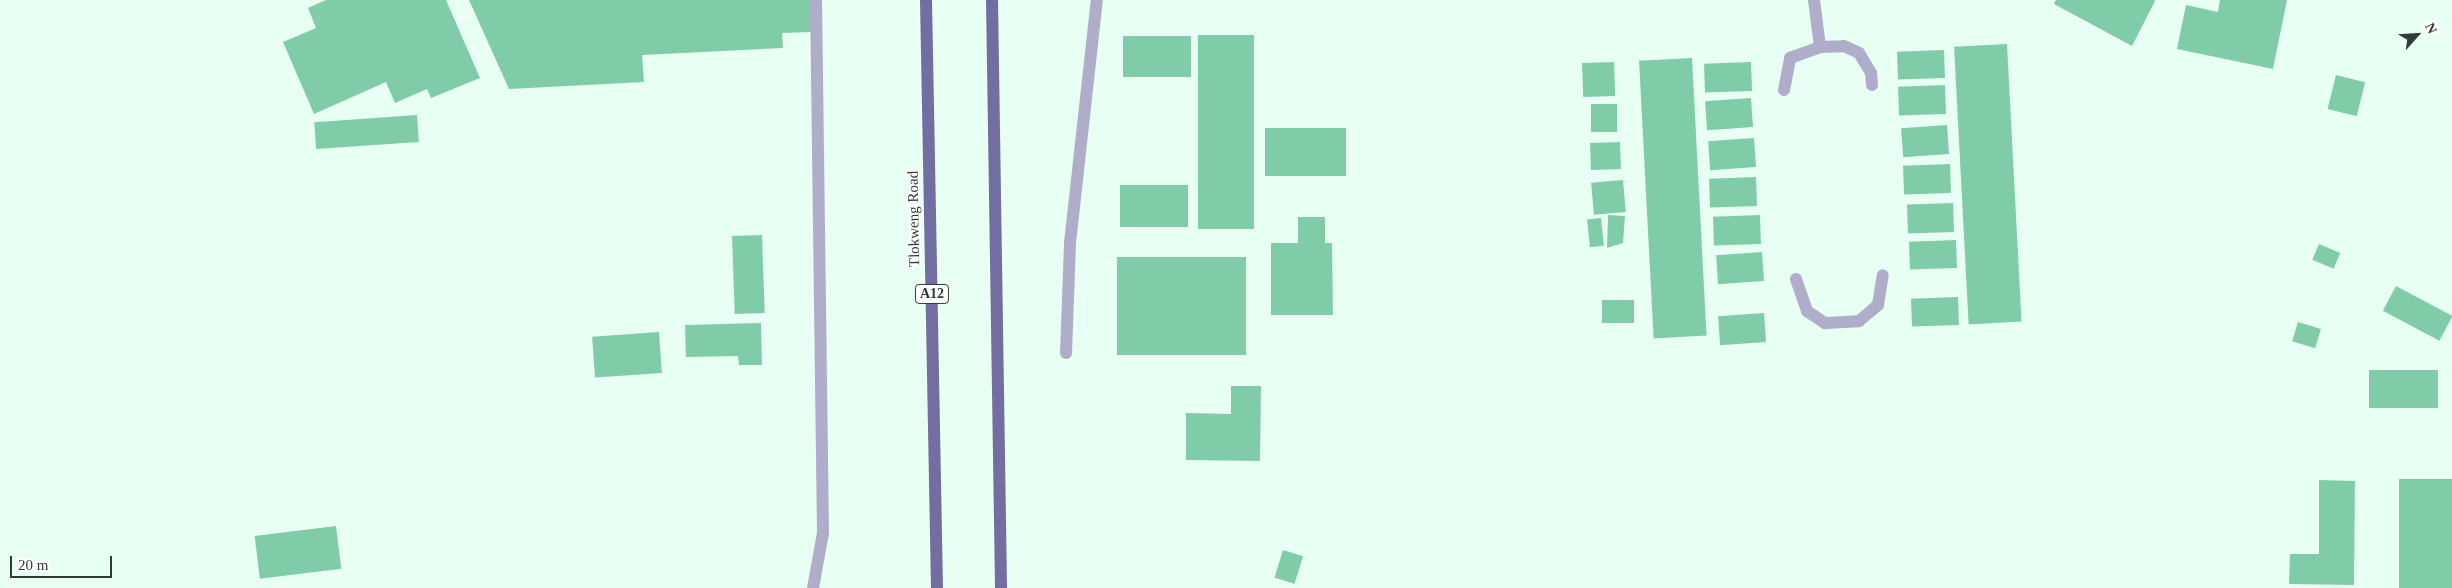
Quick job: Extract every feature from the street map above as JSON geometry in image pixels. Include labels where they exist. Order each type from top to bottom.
[{"type":"main road","name":"Tlokweng Road","points":[[926,0],[937,588]]},
{"type":"main road","points":[[992,0],[1001,588]]},
{"type":"street","points":[[813,588],[823,533],[816,0]]},
{"type":"street","points":[[1066,353],[1070,243],[1097,0]]},
{"type":"street","points":[[1814,0],[1820,47]]},
{"type":"street","points":[[1784,90],[1790,58],[1820,47],[1844,46],[1859,53],[1871,73],[1872,85]]},
{"type":"street","points":[[1796,279],[1807,311],[1825,323],[1859,321],[1878,305],[1883,274]]},
{"type":"building","points":[[326,0],[446,0],[480,78],[431,98],[427,89],[395,103],[386,82],[314,114],[283,42],[316,28],[308,8]]},
{"type":"building","points":[[469,0],[812,0],[813,32],[782,33],[783,48],[642,55],[644,82],[509,89]]},
{"type":"building","points":[[2056,0],[2155,1],[2132,46],[2054,4]]},
{"type":"building","points":[[2220,0],[2287,0],[2273,69],[2177,49],[2186,5],[2218,12]]},
{"type":"building","points":[[1198,35],[1254,35],[1254,229],[1198,229]]},
{"type":"building","points":[[1123,36],[1191,36],[1191,77],[1123,77]]},
{"type":"building","points":[[2007,44],[2022,322],[1969,324],[1954,47]]},
{"type":"building","points":[[1944,50],[1945,78],[1898,80],[1897,52]]},
{"type":"building","points":[[1692,58],[1707,336],[1654,338],[1639,61]]},
{"type":"building","points":[[1614,62],[1615,96],[1583,97],[1582,63]]},
{"type":"building","points":[[1751,62],[1752,91],[1705,93],[1704,64]]},
{"type":"building","points":[[2336,75],[2365,82],[2357,116],[2328,109]]},
{"type":"building","points":[[1945,85],[1946,114],[1899,116],[1898,87]]},
{"type":"building","points":[[1751,98],[1753,127],[1707,130],[1705,101]]},
{"type":"building","points":[[1591,104],[1617,104],[1617,132],[1591,132]]},
{"type":"building","points":[[417,115],[419,142],[316,149],[314,122]]},
{"type":"building","points":[[1947,125],[1949,154],[1903,157],[1901,128]]},
{"type":"building","points":[[1265,128],[1346,128],[1346,176],[1265,176]]},
{"type":"building","points":[[1754,138],[1756,167],[1710,170],[1708,141]]},
{"type":"building","points":[[1620,142],[1621,169],[1591,170],[1590,143]]},
{"type":"building","points":[[1950,164],[1951,193],[1904,195],[1903,166]]},
{"type":"building","points":[[1756,177],[1757,206],[1710,208],[1709,179]]},
{"type":"building","points":[[1623,180],[1626,212],[1594,215],[1591,183]]},
{"type":"building","points":[[1120,185],[1188,185],[1188,227],[1120,227]]},
{"type":"building","points":[[1953,203],[1954,232],[1908,234],[1907,205]]},
{"type":"building","points":[[1608,215],[1625,216],[1623,243],[1607,248]]},
{"type":"building","points":[[1760,215],[1761,244],[1714,246],[1713,217]]},
{"type":"building","points":[[1298,217],[1325,217],[1325,243],[1332,243],[1333,315],[1271,315],[1271,243],[1298,243]]},
{"type":"building","points":[[1601,218],[1604,246],[1590,247],[1587,219]]},
{"type":"building","points":[[762,235],[765,313],[735,314],[732,236]]},
{"type":"building","points":[[1956,240],[1957,268],[1910,270],[1909,242]]},
{"type":"building","points":[[2319,244],[2340,253],[2334,269],[2312,260]]},
{"type":"building","points":[[1762,252],[1764,281],[1718,284],[1716,255]]},
{"type":"building","points":[[1117,257],[1246,257],[1246,355],[1117,355]]},
{"type":"building","points":[[2396,286],[2452,316],[2439,341],[2383,311]]},
{"type":"building","points":[[1958,297],[1959,325],[1912,327],[1911,299]]},
{"type":"building","points":[[1602,300],[1634,300],[1634,323],[1602,323]]},
{"type":"building","points":[[1764,313],[1766,342],[1720,345],[1718,316]]},
{"type":"building","points":[[2298,322],[2321,329],[2315,348],[2292,341]]},
{"type":"building","points":[[761,323],[762,365],[739,365],[738,356],[686,357],[685,325]]},
{"type":"building","points":[[659,332],[662,373],[595,378],[592,337]]},
{"type":"building","points":[[2369,370],[2438,370],[2438,408],[2369,408]]},
{"type":"building","points":[[1231,386],[1261,386],[1260,461],[1186,460],[1186,413],[1231,414]]},
{"type":"building","points":[[2399,479],[2452,479],[2452,588],[2399,588]]},
{"type":"building","points":[[2319,480],[2355,481],[2354,585],[2289,584],[2290,554],[2319,554]]},
{"type":"building","points":[[336,526],[341,569],[260,579],[255,536]]},
{"type":"building","points":[[1283,550],[1303,556],[1295,584],[1275,578]]}]
